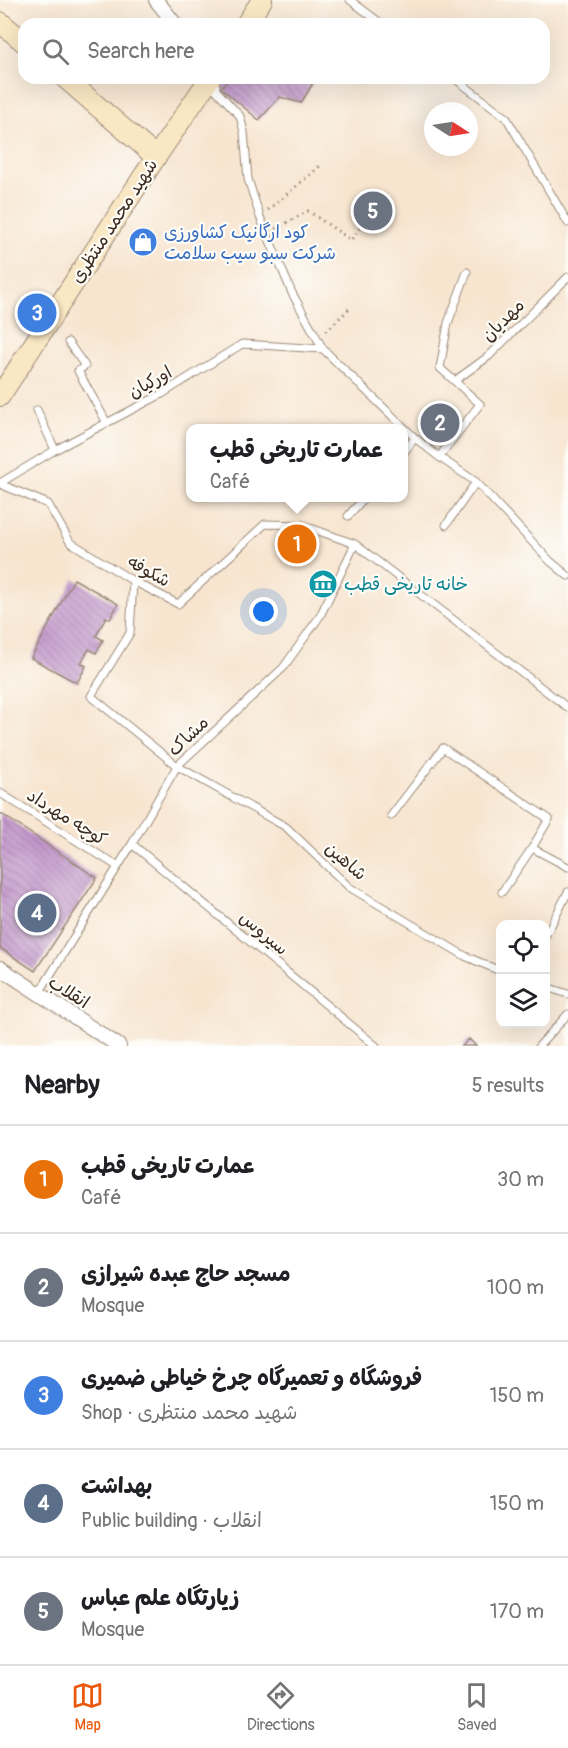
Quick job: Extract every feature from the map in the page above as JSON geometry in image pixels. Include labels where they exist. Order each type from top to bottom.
[{"type":"main road","points":[[250,18],[262,0]]},
{"type":"main road","points":[[0,21],[18,37]]},
{"type":"main road","points":[[72,84],[156,157]]},
{"type":"main road","name":"شهید محمد منتظری","points":[[0,396],[156,157],[208,84]]},
{"type":"street","points":[[156,0],[170,18]]},
{"type":"street","name":"انقلاب","points":[[0,968],[119,1046]]},
{"type":"lane","points":[[350,0],[374,18]]},
{"type":"lane","points":[[214,84],[216,90],[240,116],[244,132],[248,179],[260,217],[292,293],[317,339],[323,349],[401,424]]},
{"type":"lane","points":[[462,84],[506,117],[567,222]]},
{"type":"lane","points":[[439,457],[480,404],[440,368],[448,322],[467,272]]},
{"type":"lane","name":"مهدیان","points":[[456,380],[489,356],[568,277]]},
{"type":"lane","points":[[68,342],[85,366],[78,371],[106,423]]},
{"type":"lane","name":"اورکیان","points":[[0,483],[55,450],[162,394],[242,344],[323,349]]},
{"type":"lane","points":[[37,410],[55,450]]},
{"type":"lane","points":[[408,430],[439,457],[476,482],[550,561],[568,576]]},
{"type":"lane","points":[[408,447],[416,438]]},
{"type":"lane","points":[[446,525],[476,482]]},
{"type":"lane","name":"شکوفه","points":[[0,483],[48,504],[70,542],[133,581],[178,604],[266,524],[302,525],[355,544]]},
{"type":"lane","points":[[348,516],[360,502]]},
{"type":"lane","points":[[355,544],[568,708]]},
{"type":"lane","name":"مشاک","points":[[39,993],[132,844],[177,766],[283,668],[320,615],[355,544]]},
{"type":"lane","name":"شاهین","points":[[133,581],[130,633],[91,696],[177,766],[286,827],[350,887],[465,956],[496,969]]},
{"type":"lane","points":[[391,816],[443,748],[549,819],[502,892]]},
{"type":"lane","name":"کوچه مهرداد","points":[[0,793],[117,866]]},
{"type":"lane","name":"سیروس","points":[[132,844],[376,1046]]},
{"type":"lane","points":[[532,848],[568,867]]},
{"type":"lane","points":[[550,927],[568,892]]},
{"type":"lane","points":[[550,988],[568,994]]},
{"type":"lane","points":[[539,1046],[568,1014]]},
{"type":"path","points":[[260,217],[320,166]]},
{"type":"path","points":[[267,235],[308,211],[351,240],[373,210]]},
{"type":"path","points":[[317,339],[351,307]]},
{"type":"building","points":[[224,84],[312,84],[301,103],[280,97],[259,120],[221,88]]},
{"type":"building","points":[[74,579],[118,604],[110,619],[106,617],[96,636],[103,640],[96,653],[89,649],[81,663],[86,666],[77,683],[31,658]]},
{"type":"building","points":[[0,813],[97,878],[35,971],[0,948]]},
{"type":"building","points":[[469,1039],[476,1046],[462,1046]]},
{"type":"place","name":"زيارتگاه علم عباس","points":[[373,211]]},
{"type":"place","name":"کود ارگانیک کشاورزی شرکت سبو سیب سلامت","points":[[143,242]]},
{"type":"place","name":"فروشگاه و تعمیرگاه چرخ خیاطی ضمیری","points":[[37,313]]},
{"type":"place","name":"مسجد حاج عبده شیرازی","points":[[440,423]]},
{"type":"place","name":"عمارت تاریخی قطب","points":[[297,544]]},
{"type":"place","name":"خانه تاریخی قطب","points":[[323,584]]},
{"type":"place","name":"بهداشت","points":[[37,913]]}]
